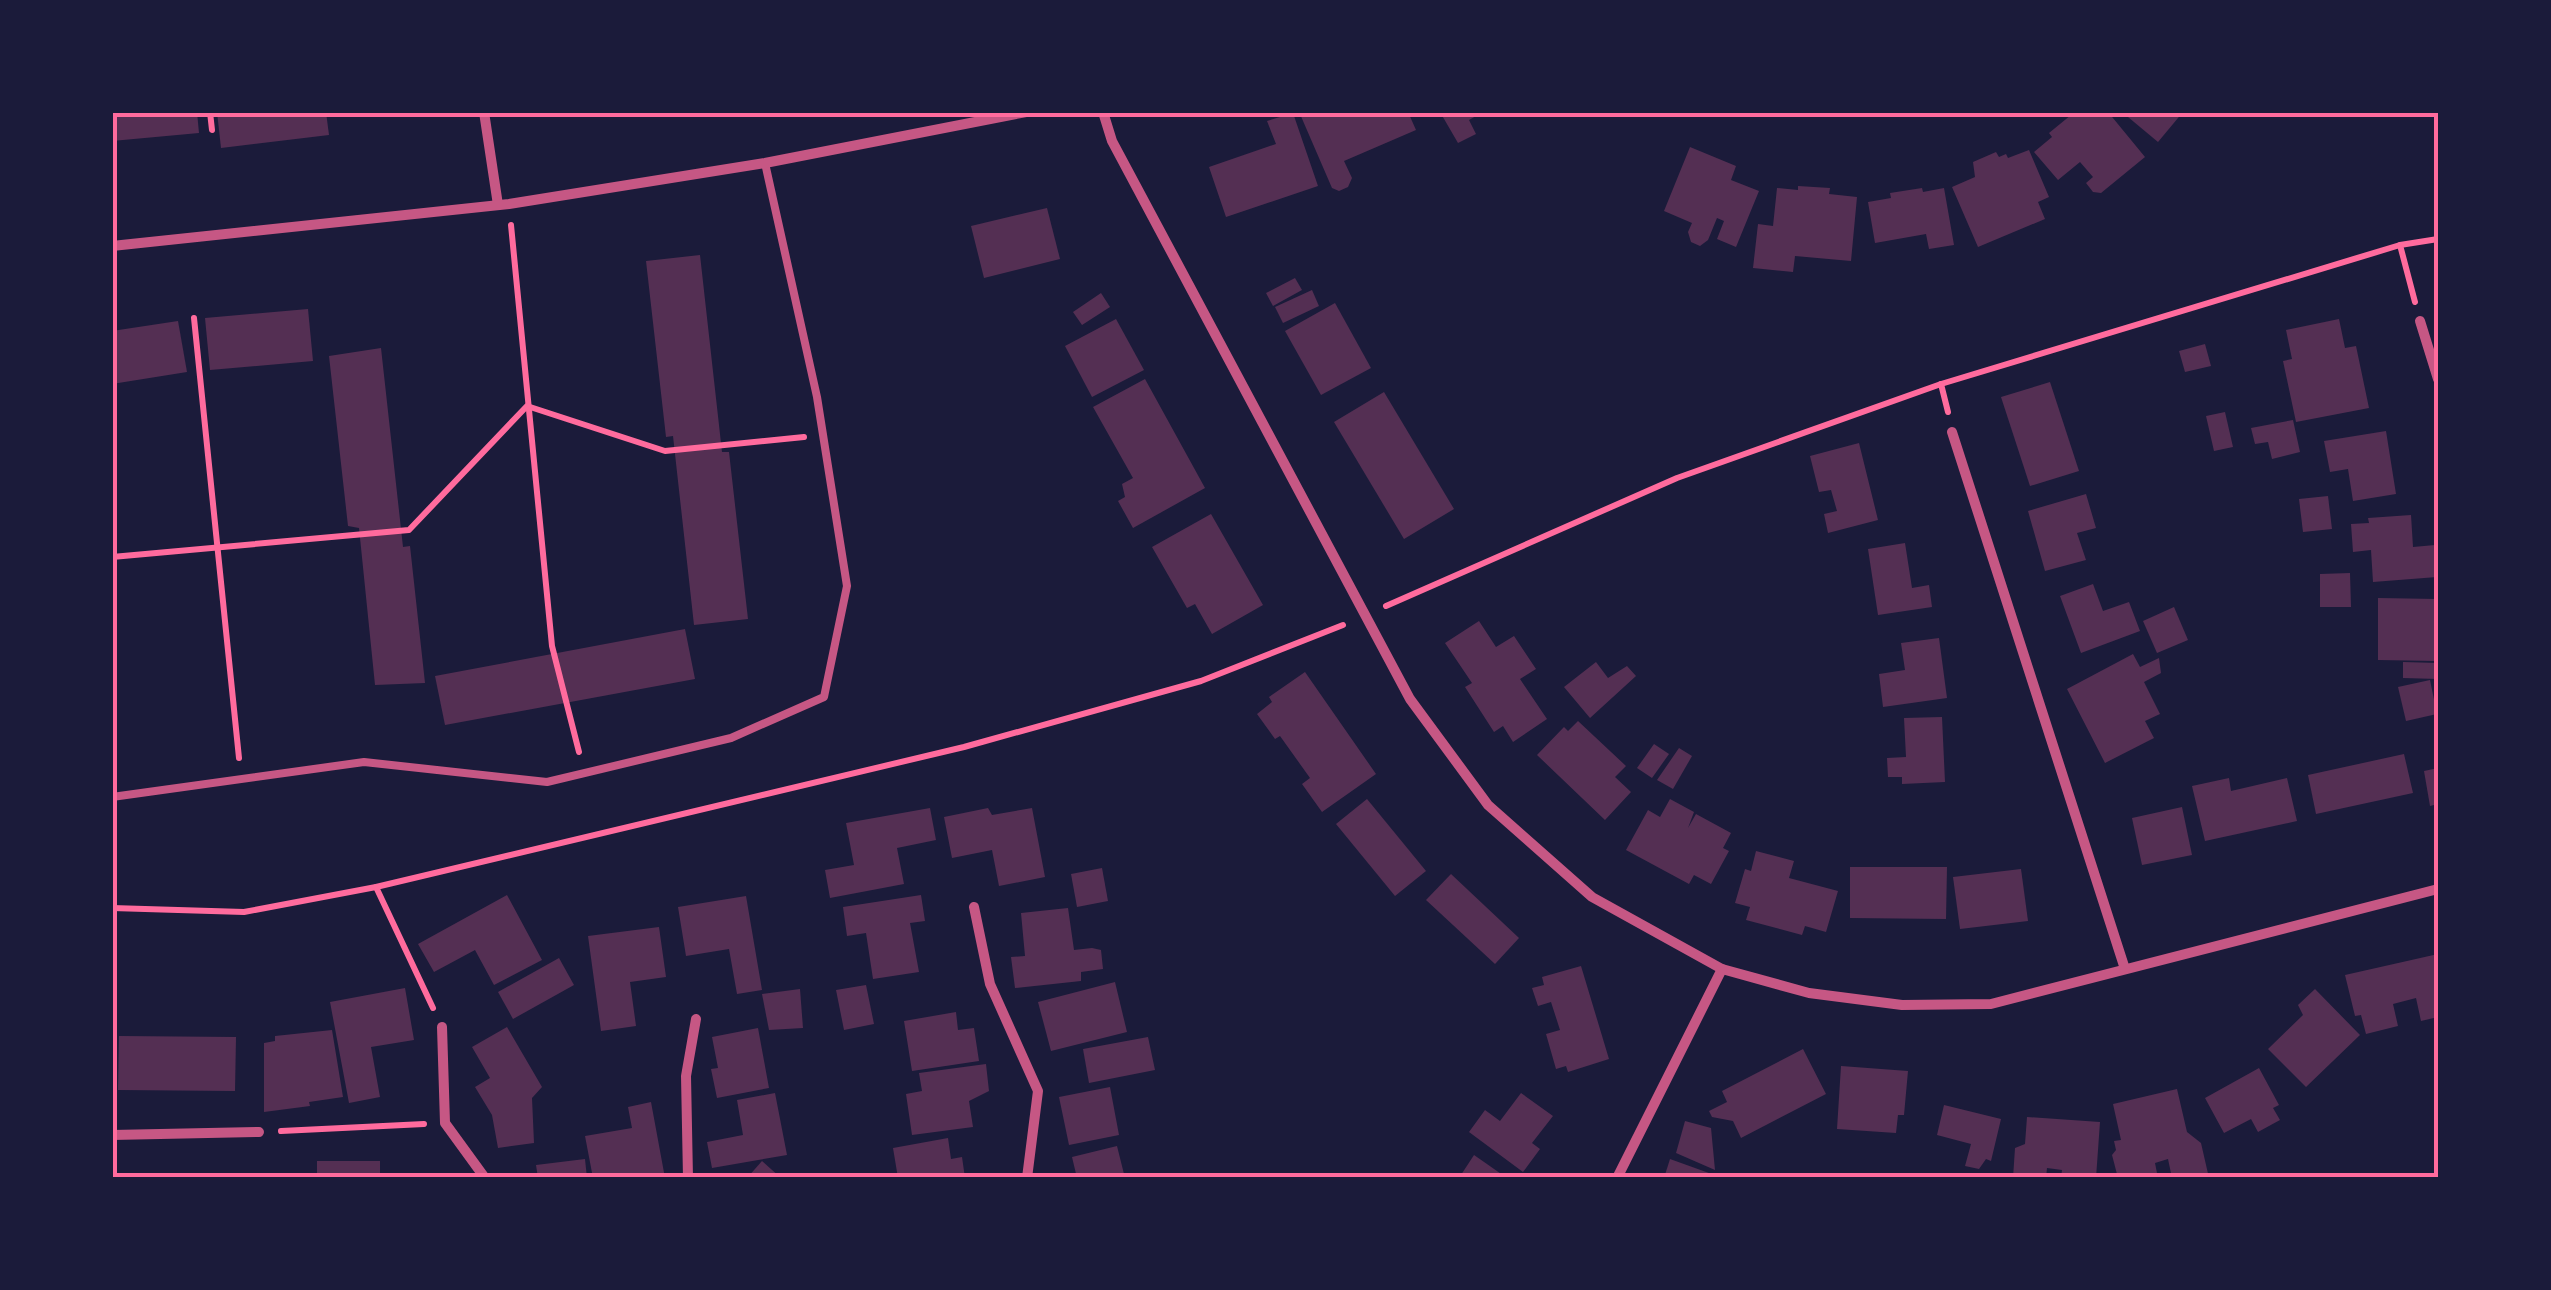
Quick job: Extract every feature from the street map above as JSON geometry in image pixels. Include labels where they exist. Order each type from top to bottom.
[{"type":"street","points":[[484,112],[504,204]]},
{"type":"street","points":[[112,246],[504,204],[765,163],[1026,112]]},
{"type":"street","points":[[1103,112],[1112,141],[1410,699],[1488,805],[1592,898],[1722,970],[1809,993],[1902,1006],[1991,1004],[2438,889]]},
{"type":"street","points":[[2420,321],[2438,378]]},
{"type":"street","points":[[1952,432],[2124,969]]},
{"type":"street","points":[[974,907],[990,984],[1038,1091],[1027,1178]]},
{"type":"street","points":[[1617,1178],[1722,970]]},
{"type":"street","points":[[688,1178],[686,1076],[696,1019]]},
{"type":"street","points":[[442,1027],[445,1123],[485,1178]]},
{"type":"street","points":[[112,1135],[259,1132]]},
{"type":"lane","points":[[112,798],[364,762],[547,782],[731,738],[824,697],[847,586],[823,435],[765,163]]},
{"type":"path","points":[[210,112],[212,130]]},
{"type":"path","points":[[504,204],[552,646],[584,772]]},
{"type":"path","points":[[112,908],[244,912],[376,887],[964,747],[1201,681],[1364,616],[1677,478],[1942,384],[2400,246],[2438,238]]},
{"type":"path","points":[[2400,246],[2420,321]]},
{"type":"path","points":[[194,318],[242,779]]},
{"type":"path","points":[[527,406],[665,451],[823,435]]},
{"type":"path","points":[[112,558],[409,530],[527,406]]},
{"type":"path","points":[[376,887],[442,1027]]},
{"type":"path","points":[[259,1132],[445,1123]]},
{"type":"building","points":[[112,112],[197,112],[199,133],[112,141]]},
{"type":"building","points":[[217,112],[326,112],[329,135],[221,148]]},
{"type":"building","points":[[1408,112],[1416,130],[1344,161],[1352,178],[1348,187],[1339,191],[1332,188],[1300,114]]},
{"type":"building","points":[[1440,112],[1483,112],[1469,120],[1476,134],[1458,143]]},
{"type":"building","points":[[2068,112],[2108,112],[2145,157],[2101,193],[2093,192],[2086,183],[2093,177],[2080,162],[2058,180],[2034,152],[2071,115]]},
{"type":"building","points":[[2122,112],[2183,112],[2158,142]]},
{"type":"building","points":[[1293,113],[1318,186],[1226,217],[1209,167],[1276,144],[1267,121]]},
{"type":"building","points":[[1690,147],[1736,166],[1731,180],[1759,191],[1736,247],[1717,239],[1724,221],[1717,218],[1708,240],[1700,246],[1691,242],[1688,232],[1692,223],[1664,211]]},
{"type":"building","points":[[2029,150],[2049,197],[2038,202],[2045,219],[1978,247],[1952,187],[1975,177],[1973,162],[1996,152],[1999,157],[2006,154],[2008,158]]},
{"type":"building","points":[[1798,186],[1830,188],[1829,194],[1857,197],[1851,261],[1795,256],[1793,272],[1753,268],[1758,224],[1773,226],[1777,188],[1798,190]]},
{"type":"building","points":[[1922,188],[1923,192],[1944,188],[1954,245],[1929,249],[1926,234],[1875,243],[1868,202],[1891,198],[1890,193]]},
{"type":"building","points":[[1047,208],[1060,259],[984,278],[971,226]]},
{"type":"building","points":[[700,255],[722,452],[729,452],[748,619],[694,625],[673,436],[666,437],[646,261]]},
{"type":"building","points":[[1295,278],[1302,290],[1273,306],[1266,293]]},
{"type":"building","points":[[1312,290],[1319,306],[1283,323],[1275,307]]},
{"type":"building","points":[[1101,293],[1110,307],[1082,325],[1073,312]]},
{"type":"building","points":[[1335,303],[1371,368],[1321,395],[1285,331]]},
{"type":"building","points":[[308,309],[313,361],[210,370],[205,318]]},
{"type":"building","points":[[1116,319],[1144,370],[1092,397],[1065,346]]},
{"type":"building","points":[[2339,319],[2345,348],[2356,346],[2369,408],[2296,422],[2283,361],[2292,359],[2286,330]]},
{"type":"building","points":[[178,321],[187,372],[112,384],[112,331]]},
{"type":"building","points":[[2205,344],[2211,366],[2185,372],[2179,351]]},
{"type":"building","points":[[381,348],[403,547],[410,546],[425,683],[375,685],[359,528],[348,526],[329,356]]},
{"type":"building","points":[[1145,379],[1205,488],[1133,528],[1118,501],[1125,497],[1122,484],[1133,478],[1093,407]]},
{"type":"building","points":[[2050,382],[2079,471],[2030,486],[2001,397]]},
{"type":"building","points":[[1384,392],[1454,509],[1404,539],[1334,422]]},
{"type":"building","points":[[2225,412],[2233,447],[2214,451],[2206,416]]},
{"type":"building","points":[[2293,420],[2300,452],[2272,459],[2268,442],[2255,444],[2251,428]]},
{"type":"building","points":[[2386,431],[2396,494],[2353,501],[2348,469],[2330,472],[2324,441]]},
{"type":"building","points":[[1859,443],[1878,520],[1828,533],[1824,514],[1837,511],[1831,490],[1819,492],[1810,456]]},
{"type":"building","points":[[2086,494],[2096,528],[2077,533],[2086,560],[2045,571],[2028,511]]},
{"type":"building","points":[[2328,496],[2332,529],[2303,532],[2299,499]]},
{"type":"building","points":[[1211,514],[1263,605],[1212,634],[1195,604],[1187,608],[1152,547]]},
{"type":"building","points":[[2411,515],[2413,547],[2435,545],[2437,577],[2373,582],[2371,550],[2353,552],[2351,524],[2369,523],[2368,518]]},
{"type":"building","points":[[1905,543],[1912,588],[1929,585],[1932,607],[1878,615],[1868,549]]},
{"type":"building","points":[[2350,573],[2351,607],[2320,607],[2320,574]]},
{"type":"building","points":[[2093,584],[2103,611],[2129,602],[2140,631],[2081,653],[2060,596]]},
{"type":"building","points":[[2378,598],[2437,599],[2436,661],[2378,660]]},
{"type":"building","points":[[2174,607],[2188,640],[2157,653],[2143,621]]},
{"type":"building","points":[[1479,621],[1496,647],[1514,636],[1536,669],[1520,679],[1547,719],[1513,742],[1503,726],[1494,732],[1465,687],[1472,683],[1445,643]]},
{"type":"building","points":[[685,629],[695,679],[445,725],[435,676]]},
{"type":"building","points":[[1939,638],[1947,698],[1883,707],[1879,674],[1905,670],[1901,643]]},
{"type":"building","points":[[2133,654],[2140,667],[2159,658],[2161,673],[2144,682],[2160,714],[2145,721],[2154,738],[2105,763],[2067,689]]},
{"type":"building","points":[[1596,662],[1608,678],[1627,666],[1636,676],[1590,718],[1564,687]]},
{"type":"building","points":[[2403,662],[2438,663],[2438,679],[2403,678]]},
{"type":"building","points":[[1305,672],[1376,774],[1322,812],[1302,784],[1310,778],[1280,736],[1275,739],[1257,714],[1272,702],[1269,697]]},
{"type":"building","points":[[2430,680],[2437,714],[2406,721],[2398,687]]},
{"type":"building","points":[[1942,717],[1945,782],[1902,784],[1902,777],[1888,777],[1887,758],[1906,757],[1904,718]]},
{"type":"building","points":[[1578,721],[1626,766],[1615,777],[1631,792],[1605,820],[1537,755],[1564,727],[1568,731]]},
{"type":"building","points":[[1654,744],[1669,754],[1652,778],[1637,768]]},
{"type":"building","points":[[1679,748],[1692,756],[1673,789],[1657,780]]},
{"type":"building","points":[[2404,754],[2413,793],[2316,814],[2308,775]]},
{"type":"building","points":[[2438,768],[2438,804],[2430,806],[2424,771]]},
{"type":"building","points":[[2229,778],[2231,791],[2287,778],[2297,821],[2205,841],[2192,786]]},
{"type":"building","points":[[1367,799],[1426,871],[1395,896],[1336,824]]},
{"type":"building","points":[[1670,799],[1694,812],[1688,828],[1696,814],[1731,833],[1723,848],[1729,851],[1711,884],[1694,875],[1689,884],[1626,850],[1648,810],[1660,817]]},
{"type":"building","points":[[2182,807],[2192,855],[2142,865],[2132,818]]},
{"type":"building","points":[[930,808],[936,840],[897,848],[904,884],[830,898],[825,870],[854,865],[846,823]]},
{"type":"building","points":[[988,808],[992,815],[1032,808],[1045,877],[999,886],[992,850],[952,858],[944,817]]},
{"type":"building","points":[[1756,851],[1794,861],[1789,878],[1838,891],[1826,932],[1805,926],[1802,935],[1746,920],[1750,907],[1735,903],[1745,869],[1751,871]]},
{"type":"building","points":[[1850,867],[1947,867],[1946,919],[1850,918]]},
{"type":"building","points":[[1102,868],[1108,901],[1077,907],[1071,874]]},
{"type":"building","points":[[2021,869],[2028,921],[1960,929],[1953,877]]},
{"type":"building","points":[[1451,874],[1519,938],[1495,964],[1426,900]]},
{"type":"building","points":[[507,895],[542,960],[494,985],[475,950],[434,972],[418,944]]},
{"type":"building","points":[[921,895],[925,921],[910,923],[919,972],[873,979],[866,933],[847,936],[843,907]]},
{"type":"building","points":[[746,896],[762,990],[737,994],[729,949],[686,956],[678,907]]},
{"type":"building","points":[[1068,908],[1074,950],[1101,950],[1103,969],[1081,972],[1081,981],[1015,988],[1011,957],[1025,956],[1021,913]]},
{"type":"building","points":[[659,927],[666,977],[630,982],[636,1026],[601,1031],[588,936]]},
{"type":"building","points":[[2438,954],[2438,1017],[2421,1021],[2416,998],[2393,1004],[2398,1026],[2366,1034],[2361,1015],[2355,1016],[2345,975]]},
{"type":"building","points":[[559,958],[574,985],[513,1019],[498,992]]},
{"type":"building","points":[[1581,966],[1609,1059],[1568,1072],[1566,1066],[1556,1069],[1546,1034],[1560,1030],[1551,1002],[1538,1006],[1532,988],[1544,985],[1542,977]]},
{"type":"building","points":[[1115,982],[1127,1032],[1051,1051],[1038,1002]]},
{"type":"building","points":[[866,985],[874,1024],[844,1030],[836,990]]},
{"type":"building","points":[[405,988],[414,1040],[371,1047],[380,1097],[349,1103],[330,1002]]},
{"type":"building","points":[[800,989],[803,1028],[769,1030],[762,994]]},
{"type":"building","points":[[2315,989],[2360,1035],[2306,1087],[2268,1049],[2303,1015],[2298,1005]]},
{"type":"building","points":[[956,1012],[958,1030],[974,1028],[979,1061],[912,1071],[904,1021]]},
{"type":"building","points":[[507,1027],[542,1087],[532,1098],[534,1143],[498,1148],[492,1115],[475,1087],[490,1078],[472,1047]]},
{"type":"building","points":[[758,1028],[769,1088],[717,1098],[711,1069],[718,1068],[712,1037]]},
{"type":"building","points":[[332,1030],[343,1097],[264,1112],[264,1043],[275,1041],[275,1036]]},
{"type":"building","points":[[119,1036],[236,1037],[235,1091],[118,1090]]},
{"type":"building","points":[[1148,1037],[1155,1070],[1089,1083],[1083,1049]]},
{"type":"building","points":[[1803,1049],[1826,1094],[1741,1138],[1733,1121],[1712,1117],[1709,1111],[1727,1102],[1722,1091]]},
{"type":"building","points":[[986,1064],[989,1091],[969,1101],[973,1127],[912,1135],[906,1094],[922,1091],[919,1073]]},
{"type":"building","points":[[1841,1066],[1908,1071],[1904,1115],[1898,1115],[1896,1133],[1837,1129]]},
{"type":"building","points":[[2259,1068],[2279,1105],[2273,1108],[2280,1120],[2258,1132],[2251,1119],[2224,1133],[2205,1098]]},
{"type":"building","points":[[1110,1087],[1119,1135],[1069,1145],[1059,1097]]},
{"type":"building","points":[[2177,1089],[2187,1132],[2201,1143],[2209,1178],[2172,1178],[2168,1159],[2155,1163],[2158,1178],[2118,1178],[2112,1155],[2116,1150],[2114,1141],[2121,1140],[2113,1104]]},
{"type":"building","points":[[775,1093],[787,1155],[712,1168],[707,1142],[743,1135],[737,1100]]},
{"type":"building","points":[[1521,1093],[1553,1116],[1532,1143],[1540,1149],[1523,1172],[1469,1132],[1485,1110],[1500,1121]]},
{"type":"building","points":[[651,1102],[665,1178],[593,1178],[585,1136],[632,1128],[628,1107]]},
{"type":"building","points":[[1944,1105],[2001,1119],[1991,1161],[1986,1159],[1979,1169],[1965,1166],[1971,1144],[1937,1135]]},
{"type":"building","points":[[2027,1117],[2100,1122],[2096,1178],[2061,1178],[2062,1170],[2047,1168],[2046,1178],[2013,1178],[2015,1148],[2025,1144]]},
{"type":"building","points":[[1685,1121],[1711,1128],[1715,1170],[1676,1153]]},
{"type":"building","points":[[948,1138],[951,1159],[962,1157],[965,1178],[898,1178],[893,1148]]},
{"type":"building","points":[[1117,1146],[1125,1178],[1077,1178],[1072,1157]]},
{"type":"building","points":[[1474,1155],[1507,1178],[1459,1178]]},
{"type":"building","points":[[585,1159],[587,1178],[538,1178],[536,1165]]},
{"type":"building","points":[[1670,1159],[1720,1177],[1720,1178],[1664,1178]]},
{"type":"building","points":[[317,1161],[380,1161],[380,1178],[317,1178]]},
{"type":"building","points":[[762,1161],[781,1178],[747,1178]]}]
